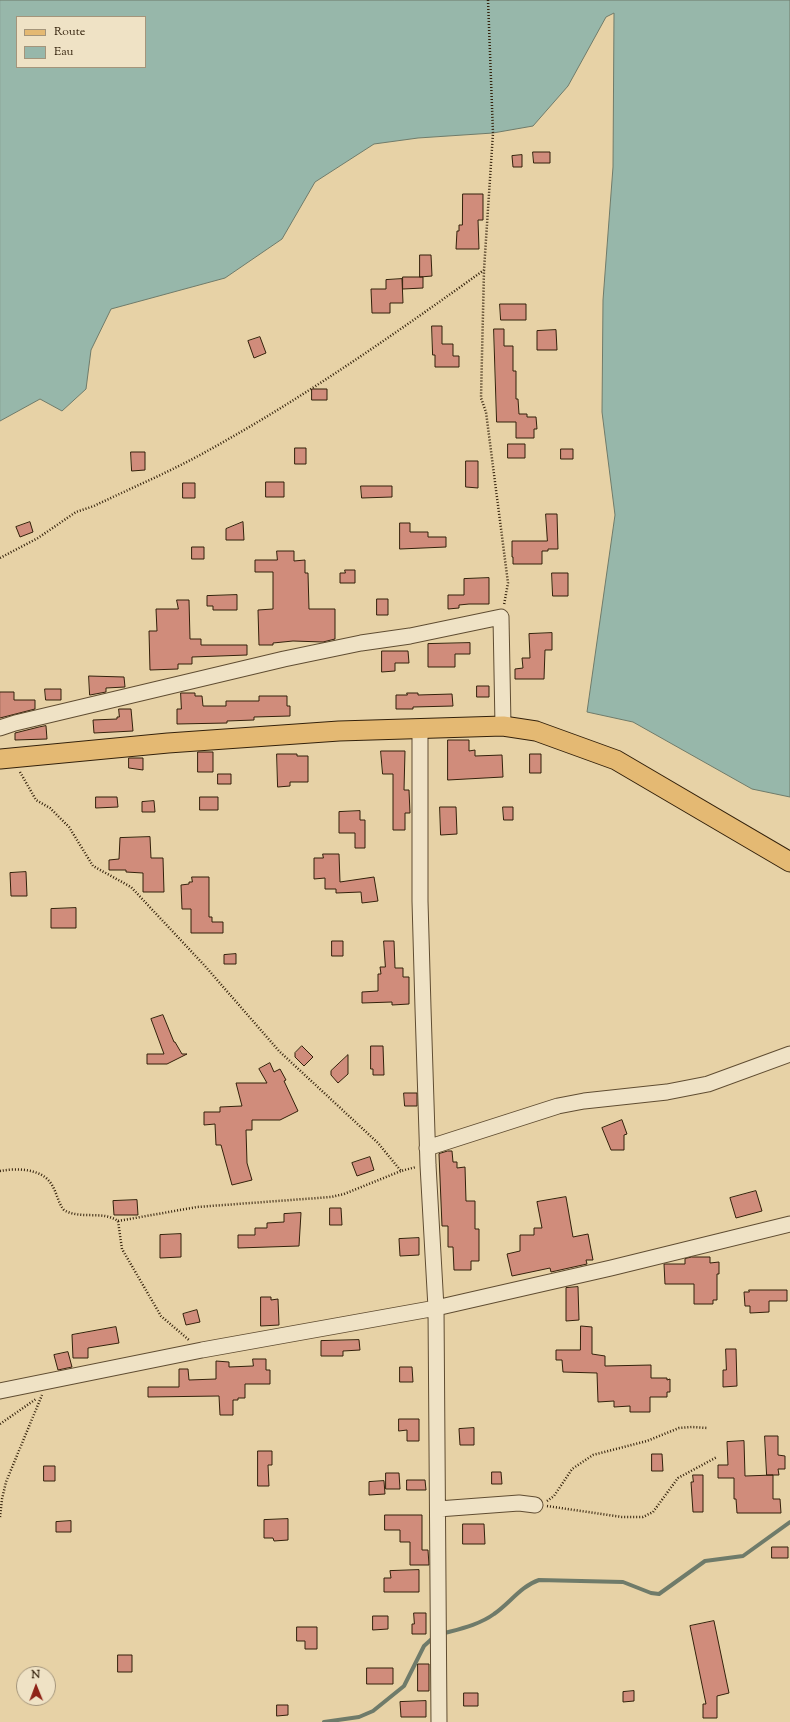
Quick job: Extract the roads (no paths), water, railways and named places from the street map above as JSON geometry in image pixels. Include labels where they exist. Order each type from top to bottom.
[{"type":"main road","points":[[4,758],[168,743],[339,731],[503,726],[536,731],[616,760],[790,862]]},
{"type":"street","points":[[0,728],[284,659],[361,643],[410,636],[501,617],[503,726]]},
{"type":"street","points":[[420,729],[420,900],[427,1148],[436,1308],[436,1450],[440,1722]]},
{"type":"street","points":[[427,1148],[558,1106],[584,1101],[667,1092],[708,1084],[790,1054]]},
{"type":"street","points":[[0,1391],[56,1381],[202,1350],[436,1308],[611,1268],[790,1224]]},
{"type":"street","points":[[438,1509],[519,1503],[535,1505]]},
{"type":"water","points":[[0,0],[790,0],[790,797],[752,789],[633,722],[587,712],[615,515],[602,412],[603,300],[613,167],[614,13],[606,17],[568,86],[533,126],[493,133],[418,138],[374,144],[315,182],[282,239],[225,278],[111,309],[91,350],[86,389],[62,411],[40,399],[0,421]]},
{"type":"waterway","points":[[441,1634],[469,1626],[488,1618],[500,1610],[526,1586],[539,1580],[623,1582],[651,1593],[659,1594],[705,1561],[743,1556],[790,1522]]},
{"type":"waterway","points":[[324,1722],[359,1717],[373,1711],[404,1686],[424,1646],[435,1636]]}]
